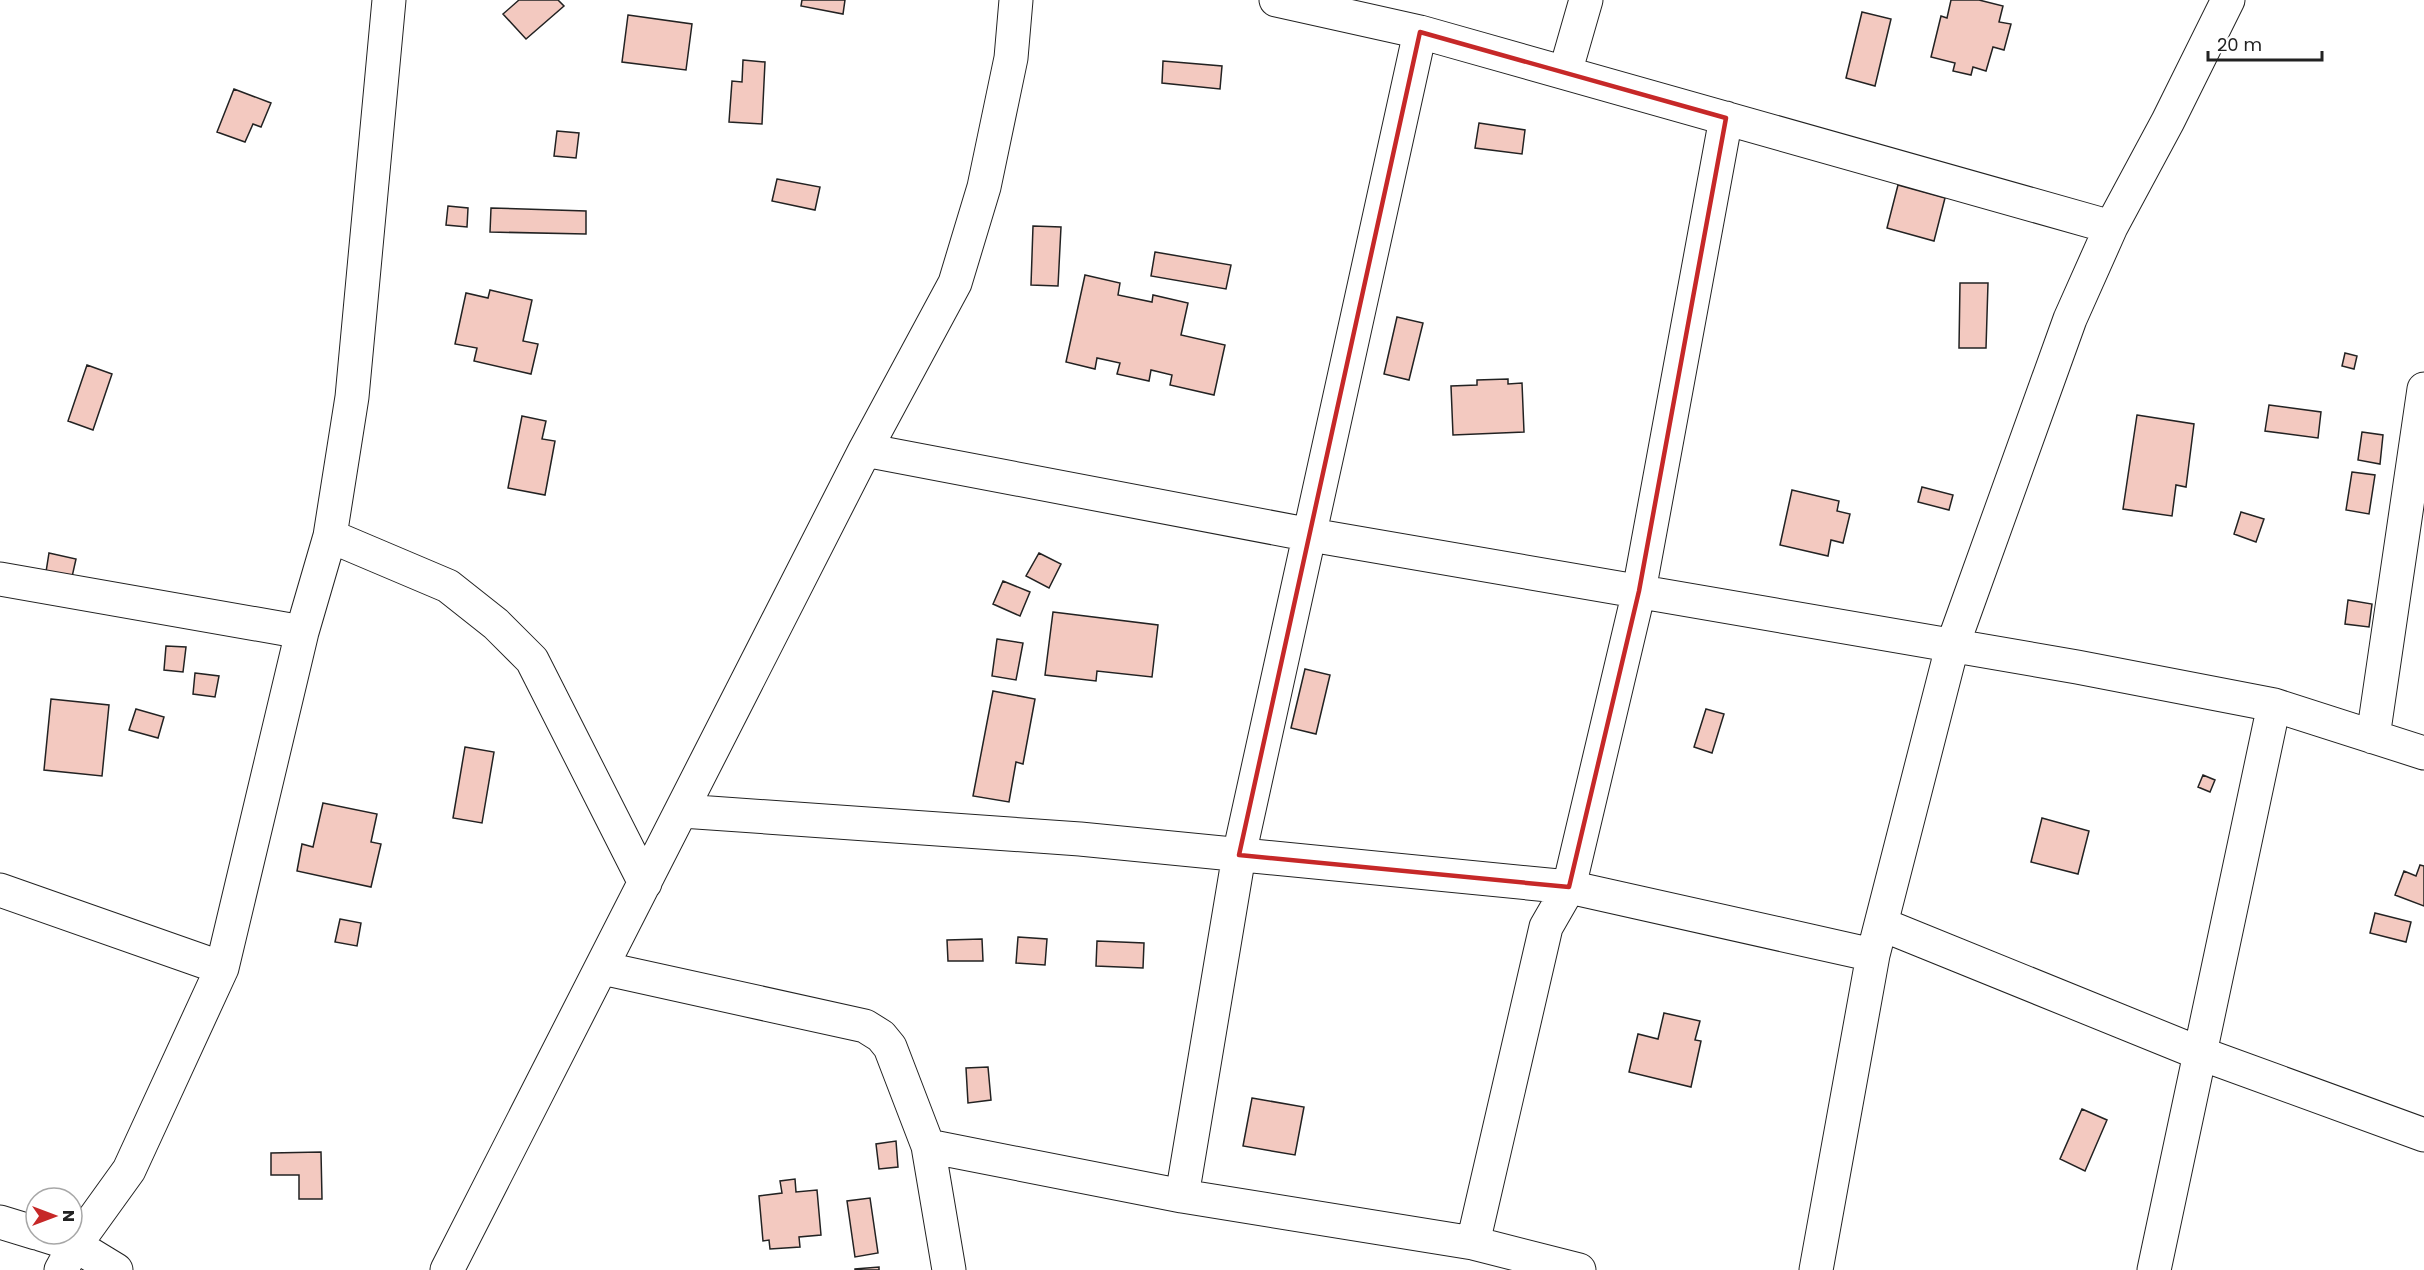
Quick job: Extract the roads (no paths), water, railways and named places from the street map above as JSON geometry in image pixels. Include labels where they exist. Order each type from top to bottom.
[{"type":"street","points":[[68,1257],[129,1170],[222,968],[302,632],[330,536],[352,398],[389,0]]},
{"type":"street","points":[[447,1270],[865,450],[956,283],[984,187],[1011,58],[1016,0]]},
{"type":"street","points":[[1276,0],[1420,32],[2111,227]]},
{"type":"street","points":[[1565,73],[1586,0]]},
{"type":"street","points":[[1816,1270],[1877,939],[1952,647],[2070,319],[2111,227],[2168,121],[2228,0]]},
{"type":"street","points":[[1182,1196],[1239,855],[1420,32]]},
{"type":"street","points":[[1473,1243],[1546,927],[1569,887],[1639,591],[1726,118]]},
{"type":"street","points":[[2373,737],[2424,389]]},
{"type":"street","points":[[865,450],[1311,535],[2076,667],[2274,705],[2424,753]]},
{"type":"street","points":[[330,536],[448,586],[496,624],[532,660],[645,883]]},
{"type":"street","points":[[0,579],[302,632]]},
{"type":"street","points":[[2154,1270],[2274,705]]},
{"type":"street","points":[[682,811],[1080,839],[1569,887],[1877,939],[2424,1135]]},
{"type":"street","points":[[0,890],[222,968]]},
{"type":"street","points":[[602,968],[865,1026],[881,1036],[890,1047],[928,1146],[949,1270]]},
{"type":"street","points":[[928,1146],[1182,1196],[1473,1243],[1579,1270]]},
{"type":"street","points":[[0,1222],[24,1229]]},
{"type":"street","points":[[54,1246],[68,1257],[116,1270]]}]
